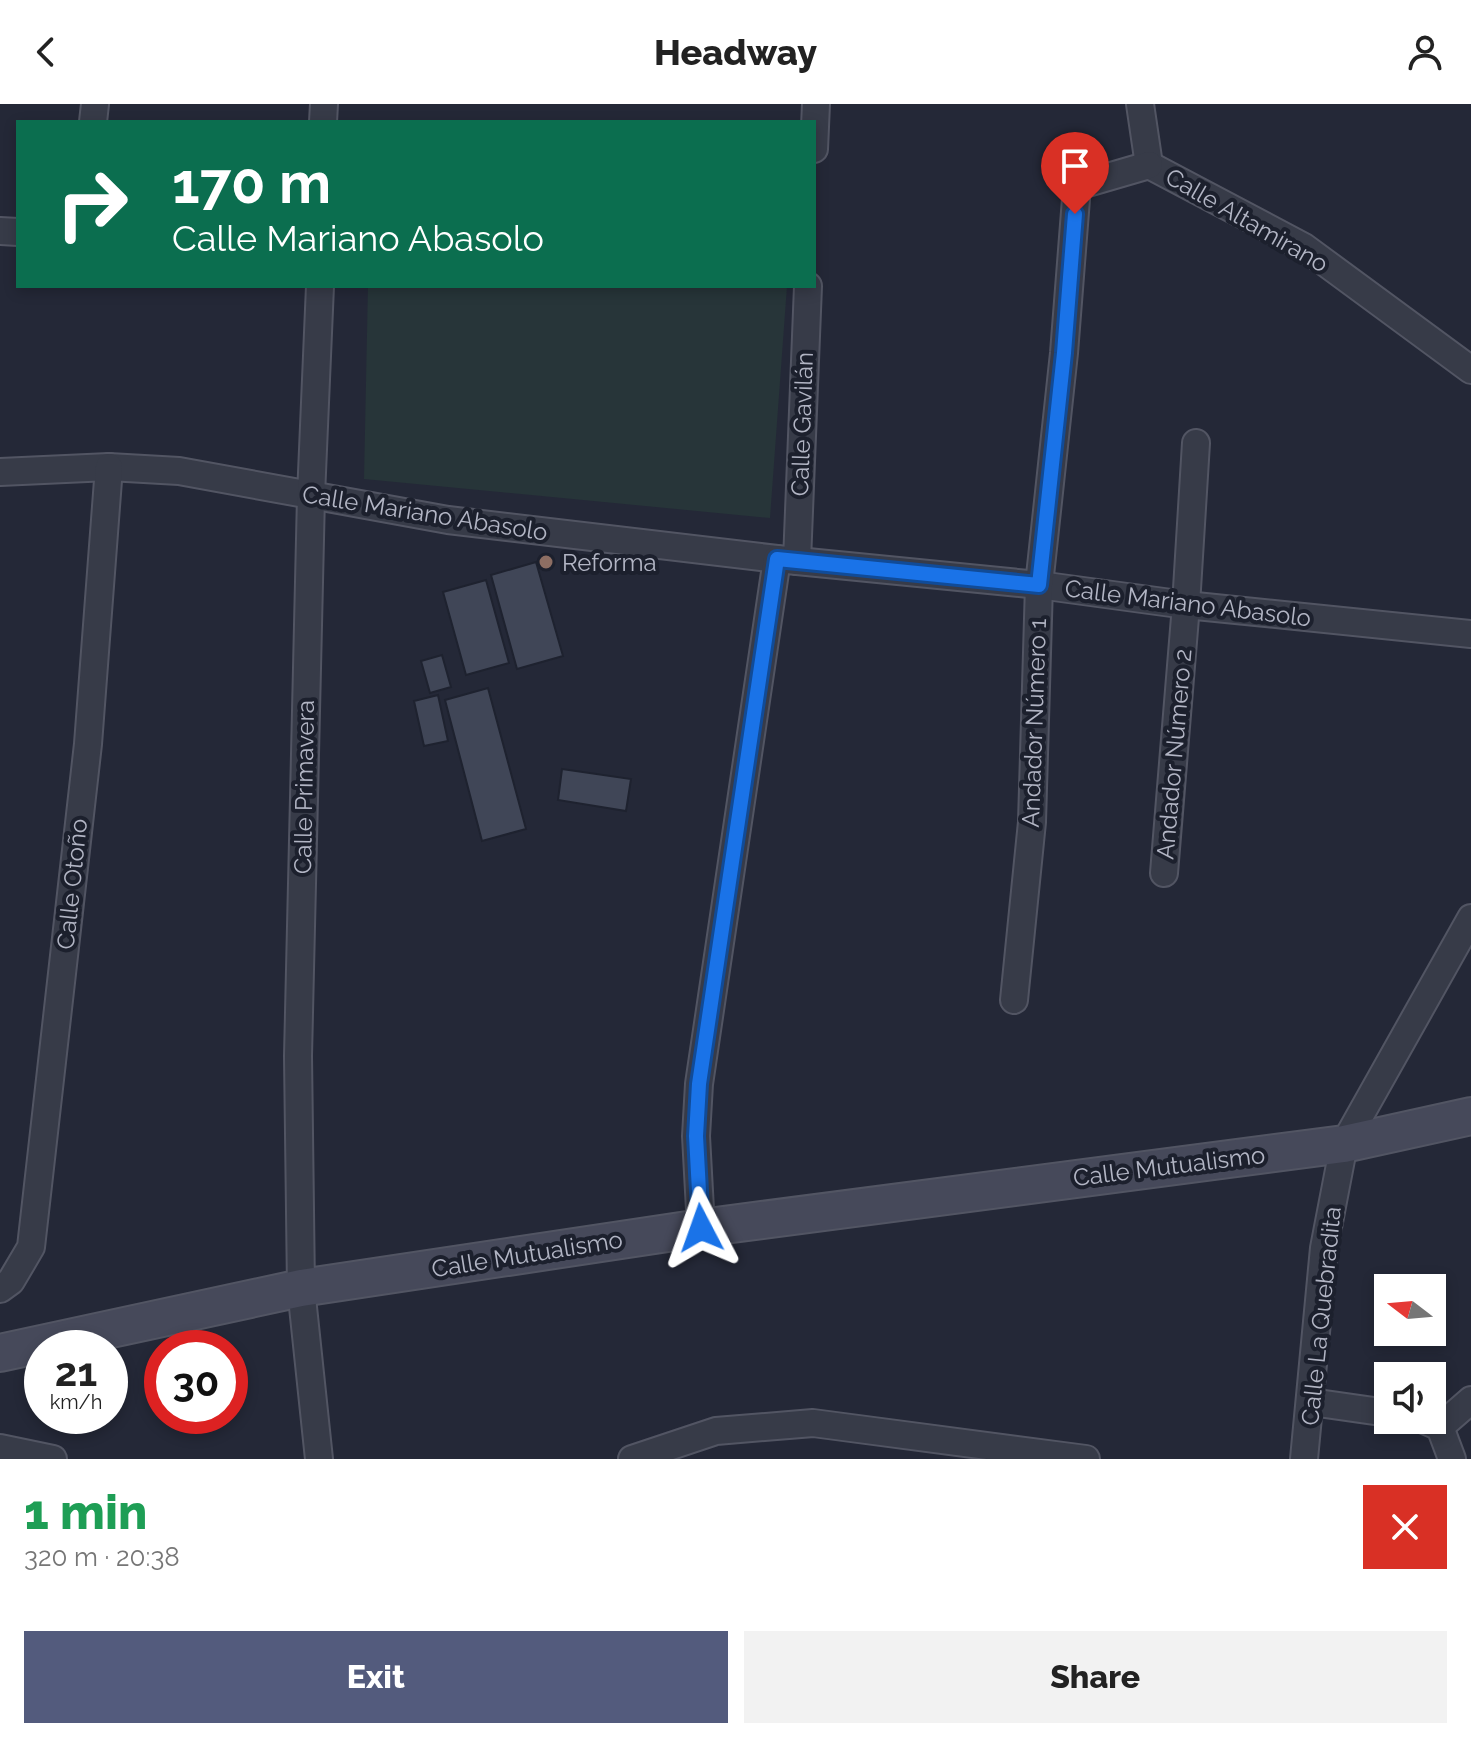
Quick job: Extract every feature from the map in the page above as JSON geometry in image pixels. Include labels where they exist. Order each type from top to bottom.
[{"type":"street","name":"Calle Altamirano","points":[[1140,104],[1149,165],[1304,247],[1471,370]]},
{"type":"street","name":"Andador Número 1","points":[[1014,1000],[1032,822],[1039,585],[1064,353],[1077,186],[1149,165]]},
{"type":"street","name":"Calle Primavera","points":[[319,1459],[301,1288],[298,1056],[311,496],[320,288]]},
{"type":"street","name":"Calle Gavilán","points":[[701,1228],[696,1136],[699,1084],[787,560],[808,288]]},
{"type":"street","name":"Andador Número 2","points":[[1164,873],[1196,443]]},
{"type":"street","name":"Calle Mariano Abasolo","points":[[0,472],[109,467],[179,471],[448,520],[787,560],[1039,585],[1186,605],[1471,634]]},
{"type":"street","name":"Calle Otoño","points":[[0,1289],[11,1281],[31,1247],[88,744],[109,467]]},
{"type":"street","name":"Calle La Quebradita","points":[[1304,1459],[1324,1248],[1344,1144],[1471,918]]},
{"type":"street","name":"Calle Mutualismo","points":[[0,1353],[301,1288],[701,1228],[1344,1144],[1471,1116]]},
{"type":"street","points":[[1446,1415],[1471,1400]]},
{"type":"street","points":[[1311,1402],[1374,1411]]},
{"type":"street","points":[[632,1459],[716,1431],[813,1423],[1086,1459]]},
{"type":"street","points":[[1438,1434],[1452,1459]]},
{"type":"street","points":[[0,1448],[53,1459]]},
{"type":"shaded area","points":[[368,288],[787,288],[770,518],[364,479]]},
{"type":"building","points":[[536,562],[563,656],[517,669],[491,575]]},
{"type":"building","points":[[486,580],[509,663],[466,675],[443,592]]},
{"type":"building","points":[[442,655],[451,687],[430,693],[421,661]]},
{"type":"building","points":[[488,688],[526,829],[482,841],[445,700]]},
{"type":"building","points":[[438,695],[448,741],[424,746],[414,701]]},
{"type":"building","points":[[562,769],[631,779],[626,811],[558,800]]},
{"type":"place","name":"Reforma","points":[[546,562]]},
{"type":"route","points":[[701,1228],[696,1136],[699,1084],[777,559],[1039,585],[1064,353],[1075,214]]}]
